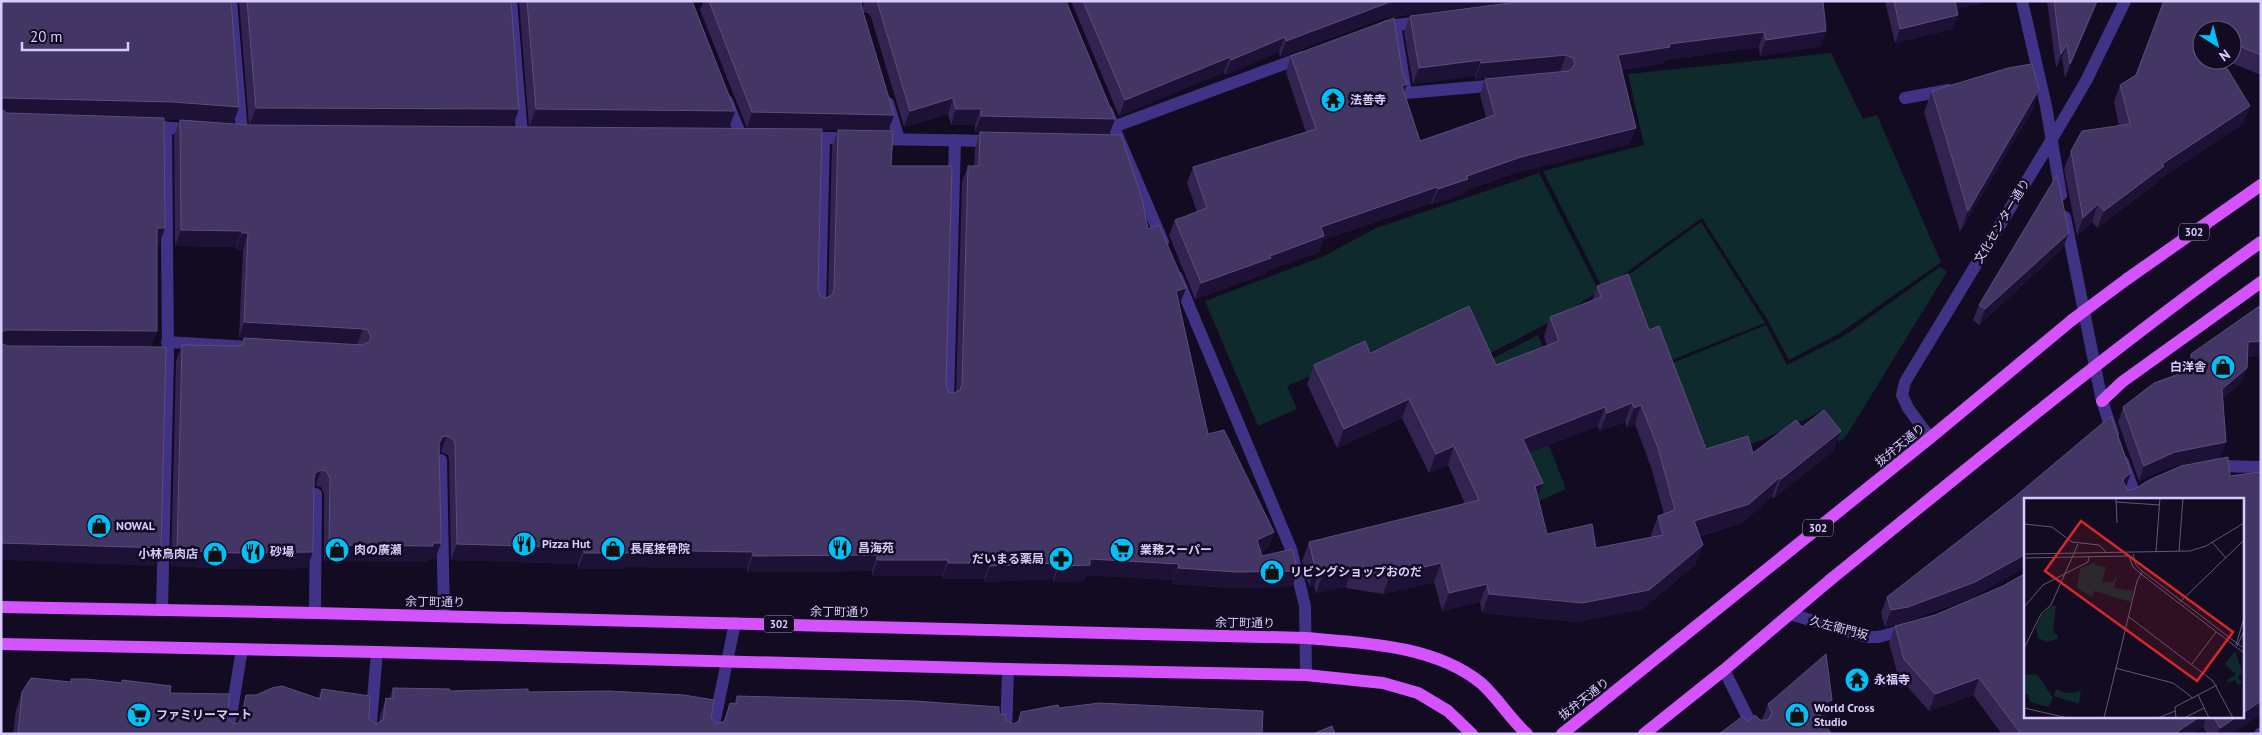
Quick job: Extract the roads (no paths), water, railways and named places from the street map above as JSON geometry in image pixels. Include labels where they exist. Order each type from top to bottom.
[{"type":"main road","name":"抜弁天通り","points":[[1562,734],[1930,438],[2072,320],[2261,185]]},
{"type":"main road","points":[[1644,734],[1724,670],[1830,580],[2104,358],[2172,305],[2261,242]]},
{"type":"main road","points":[[2102,400],[2122,382],[2261,282]]},
{"type":"main road","name":"余丁町通り","points":[[1,607],[315,612],[1306,638],[1356,642],[1436,659],[1457,668],[1480,683],[1501,702],[1527,734]]},
{"type":"main road","points":[[1,644],[1306,675],[1383,683],[1418,693],[1448,711],[1472,734]]},
{"type":"street","points":[[232,1],[242,133]]},
{"type":"street","points":[[511,1],[522,135]]},
{"type":"street","points":[[2022,1],[2034,75],[2052,139],[2058,182],[2102,400],[2130,496],[2148,485]]},
{"type":"street","name":"文化センター通り","points":[[1930,438],[1908,408],[1902,395],[1905,382],[2086,81],[2125,1]]},
{"type":"street","points":[[1369,33],[1395,26],[1434,20]]},
{"type":"street","points":[[1395,26],[1406,93],[1513,83]]},
{"type":"street","points":[[1113,127],[1314,53]]},
{"type":"street","points":[[1905,98],[1962,88]]},
{"type":"street","points":[[723,91],[741,136]]},
{"type":"street","points":[[885,93],[899,139]]},
{"type":"street","points":[[1102,100],[1167,251]]},
{"type":"street","points":[[137,126],[204,130]]},
{"type":"street","points":[[162,610],[163,356],[167,342],[166,127]]},
{"type":"street","points":[[787,137],[1004,141]]},
{"type":"street","points":[[820,306],[824,138]]},
{"type":"street","points":[[948,401],[955,140]]},
{"type":"street","points":[[1102,142],[1121,143]]},
{"type":"street","points":[[1174,269],[1291,549],[1305,606],[1306,675]]},
{"type":"street","points":[[167,342],[267,348]]},
{"type":"street","points":[[441,460],[444,616]]},
{"type":"street","points":[[2204,467],[2261,467]]},
{"type":"street","points":[[315,612],[316,494]]},
{"type":"street","name":"久左衛門坂","points":[[1790,614],[1867,637],[1878,637],[1918,627]]},
{"type":"street","points":[[712,734],[735,623]]},
{"type":"street","points":[[228,734],[242,649]]},
{"type":"street","points":[[370,734],[377,652]]},
{"type":"street","points":[[1006,734],[1008,669]]},
{"type":"street","points":[[1724,670],[1756,734]]},
{"type":"place","name":"法善寺","points":[[1333,100]]},
{"type":"place","name":"白洋舎","points":[[2223,367]]},
{"type":"place","name":"NOWAL","points":[[99,526]]},
{"type":"place","name":"Pizza Hut","points":[[524,544]]},
{"type":"place","name":"昌海苑","points":[[840,548]]},
{"type":"place","name":"長尾接骨院","points":[[613,549]]},
{"type":"place","name":"肉の廣瀬","points":[[337,550]]},
{"type":"place","name":"業務スーパー","points":[[1122,550]]},
{"type":"place","name":"砂場","points":[[253,552]]},
{"type":"place","name":"小林鳥肉店","points":[[215,554]]},
{"type":"place","name":"だいまる薬局","points":[[1061,559]]},
{"type":"place","name":"リビングショップおのだ","points":[[1272,572]]},
{"type":"place","name":"永福寺","points":[[1857,680]]},
{"type":"place","name":"ファミリーマート","points":[[139,715]]},
{"type":"place","name":"World Cross Studio","points":[[1797,715]]}]
